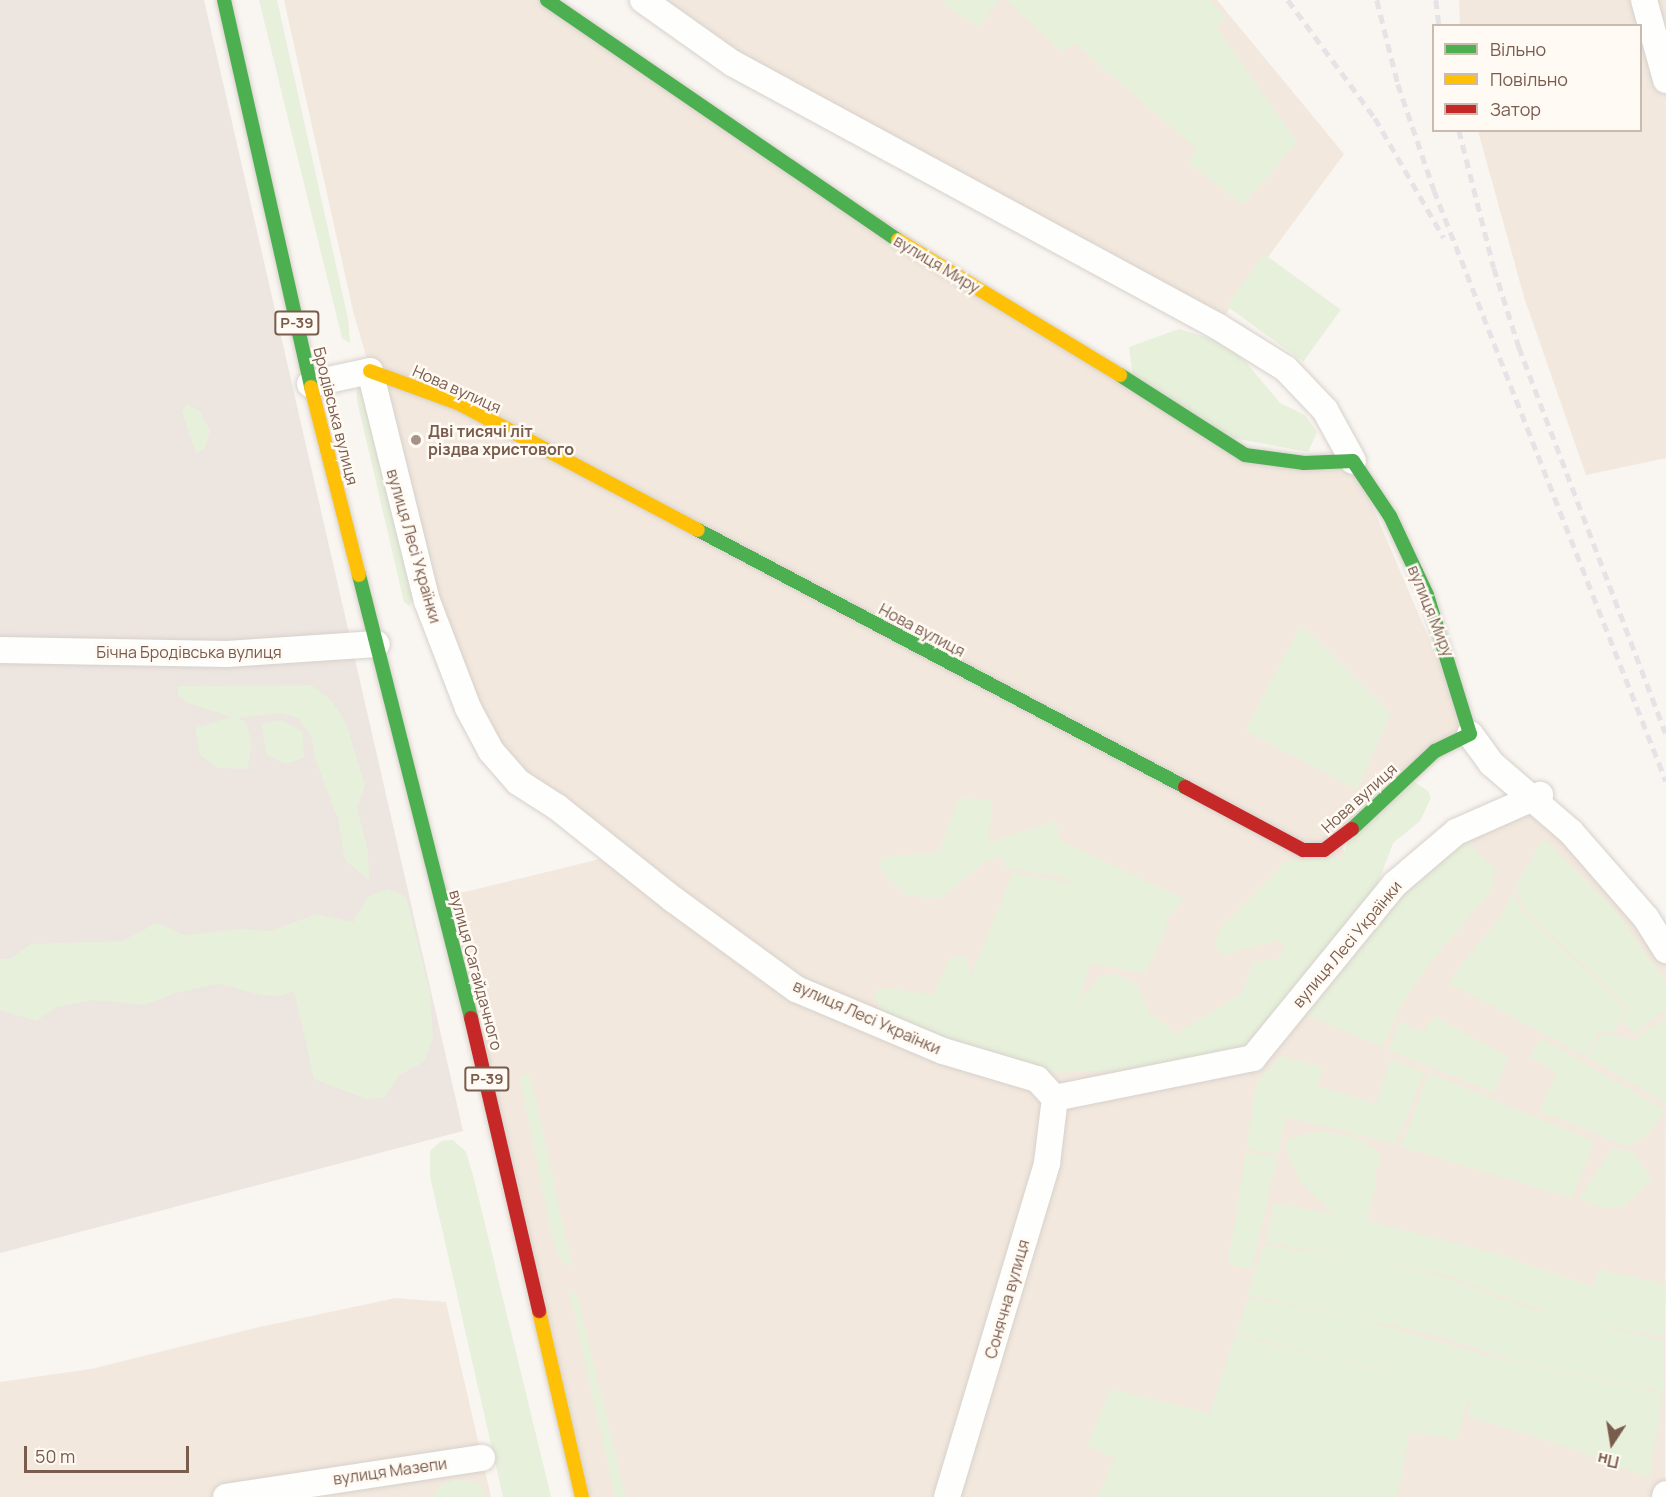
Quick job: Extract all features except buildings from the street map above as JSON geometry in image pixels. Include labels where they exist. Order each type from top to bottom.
[{"type":"street","name":"Бродівська вулиця","points":[[224,0],[310,384],[379,653]]},
{"type":"street","name":"вулиця Миру","points":[[548,0],[892,237],[1067,341],[1245,455],[1304,463],[1353,460]]},
{"type":"street","name":"вулиця Миру","points":[[643,0],[732,63],[1217,326],[1286,369],[1325,410],[1353,460],[1390,516],[1427,595],[1470,734]]},
{"type":"street","points":[[1644,0],[1666,80]]},
{"type":"street","points":[[310,384],[370,371]]},
{"type":"street","name":"Нова вулиця","points":[[370,371],[460,404],[1303,850],[1324,850],[1339,842],[1435,751],[1470,734]]},
{"type":"street","name":"вулиця Лесі Українки","points":[[370,371],[427,601],[468,708],[492,751],[518,782],[557,807],[674,900],[796,989],[943,1051],[1036,1079],[1055,1098],[1253,1058],[1395,884],[1456,832],[1534,796]]},
{"type":"street","name":"Бічна Бродівська вулиця","points":[[0,650],[227,654],[379,653]]},
{"type":"street","name":"вулиця Сагайдачного","points":[[379,653],[488,1083],[582,1497]]},
{"type":"street","points":[[1470,734],[1492,764],[1534,796],[1571,832],[1646,918],[1666,950]]},
{"type":"street","name":"Сонячна вулиця","points":[[947,1497],[1047,1163],[1055,1098]]},
{"type":"street","name":"вулиця Мазепи","points":[[226,1497],[482,1458]]},
{"type":"shaded area","points":[[0,0],[204,0],[463,1131],[0,1253]]},
{"type":"shaded area","points":[[284,0],[547,0],[1245,455],[1353,461],[1470,734],[1339,842],[1377,905],[1395,884],[1527,798],[1666,950],[1665,1497],[582,1497],[440,898],[616,855],[557,807],[468,708],[353,311]]},
{"type":"shaded area","points":[[643,0],[1217,0],[1344,154],[1217,326]]},
{"type":"shaded area","points":[[1459,0],[1666,0],[1666,458],[1586,475],[1524,297],[1478,132],[1642,132],[1642,24],[1460,24]]},
{"type":"shaded area","points":[[396,1298],[446,1302],[491,1497],[0,1497],[0,1382],[91,1369],[255,1328]]},
{"type":"green space","points":[[259,0],[277,0],[348,319],[350,343],[342,338]]},
{"type":"green space","points":[[945,0],[1000,0],[978,27],[943,4]]},
{"type":"green space","points":[[1007,0],[1209,0],[1226,17],[1217,28],[1297,142],[1243,205],[1188,162],[1197,149],[1074,43],[1061,52]]},
{"type":"green space","points":[[1264,254],[1341,310],[1303,362],[1226,306]]},
{"type":"green space","points":[[1179,329],[1222,342],[1245,361],[1280,403],[1305,415],[1317,432],[1308,452],[1222,436],[1133,376],[1129,347]]},
{"type":"green space","points":[[361,384],[415,596],[409,606],[404,602],[358,405],[356,391]]},
{"type":"green space","points":[[187,403],[200,411],[210,431],[205,448],[196,454],[182,412]]},
{"type":"green space","points":[[1301,625],[1391,713],[1357,790],[1245,730]]},
{"type":"green space","points":[[311,685],[331,700],[346,723],[365,786],[357,808],[368,851],[369,880],[345,860],[338,819],[316,761],[312,739],[298,718],[282,713],[237,718],[246,722],[252,745],[247,769],[217,768],[200,755],[195,728],[231,717],[188,703],[178,696],[178,686]]},
{"type":"green space","points":[[281,720],[303,732],[304,758],[285,764],[267,755],[261,724]]},
{"type":"green space","points":[[1403,774],[1428,791],[1431,798],[1420,821],[1393,843],[1374,894],[1250,1051],[1119,1070],[1055,1073],[1018,1068],[897,1028],[875,1000],[876,990],[884,988],[933,995],[950,958],[967,956],[971,976],[1013,873],[1071,884],[1068,878],[1007,868],[999,857],[987,860],[941,899],[906,895],[880,869],[881,857],[939,852],[959,797],[993,801],[988,843],[1055,821],[1061,841],[1184,899],[1164,923],[1169,925],[1145,974],[1090,963],[1071,1032],[1082,997],[1100,976],[1118,974],[1139,987],[1148,1011],[1176,1034],[1242,993],[1253,962],[1279,959],[1283,951],[1283,943],[1276,941],[1227,954],[1218,952],[1215,943],[1221,927],[1286,861],[1343,857],[1364,791],[1369,785]]},
{"type":"green space","points":[[1544,838],[1616,911],[1666,983],[1666,1008],[1636,1033],[1621,1023],[1630,1008],[1523,908],[1516,884]]},
{"type":"green space","points":[[1465,841],[1496,869],[1490,892],[1426,968],[1397,1012],[1383,1047],[1307,1015],[1399,901]]},
{"type":"green space","points":[[388,889],[406,897],[430,992],[433,1038],[424,1062],[399,1075],[384,1098],[366,1099],[314,1079],[294,991],[280,996],[262,995],[219,984],[179,992],[144,1005],[94,1000],[56,1007],[36,1021],[0,1010],[0,959],[10,959],[31,944],[122,941],[157,923],[185,935],[239,929],[271,931],[316,914],[353,922],[368,897]]},
{"type":"green space","points":[[1514,892],[1521,910],[1627,1009],[1614,1033],[1601,1030],[1585,1056],[1448,982],[1500,917]]},
{"type":"green space","points":[[1434,1016],[1508,1057],[1495,1093],[1388,1050],[1400,1021],[1422,1032]]},
{"type":"green space","points":[[1666,1017],[1666,1104],[1588,1057],[1602,1033],[1635,1040]]},
{"type":"green space","points":[[1541,1038],[1665,1110],[1650,1133],[1629,1147],[1539,1111],[1557,1073],[1529,1056]]},
{"type":"green space","points":[[1281,1056],[1323,1067],[1318,1086],[1376,1104],[1391,1059],[1424,1072],[1396,1144],[1286,1117],[1278,1154],[1246,1148],[1257,1081]]},
{"type":"green space","points":[[1429,1073],[1594,1141],[1572,1198],[1401,1147]]},
{"type":"green space","points":[[524,1074],[529,1075],[533,1087],[572,1265],[569,1266],[560,1260],[553,1241],[520,1079]]},
{"type":"green space","points":[[1319,1131],[1359,1138],[1379,1153],[1381,1160],[1374,1176],[1376,1184],[1367,1221],[1498,1254],[1592,1286],[1600,1270],[1666,1284],[1664,1337],[1583,1322],[1664,1341],[1663,1392],[1523,1363],[1423,1332],[1248,1295],[1263,1245],[1356,1258],[1266,1242],[1274,1203],[1334,1214],[1299,1180],[1286,1148],[1287,1139]],"holes":[[[1382,1263],[1440,1273],[1556,1315],[1535,1310],[1437,1275]]]},
{"type":"green space","points":[[453,1140],[466,1152],[474,1179],[551,1497],[503,1497],[430,1176],[430,1151],[441,1141]]},
{"type":"green space","points":[[1613,1148],[1633,1152],[1652,1179],[1624,1207],[1602,1208],[1579,1198]]},
{"type":"green space","points":[[1246,1152],[1277,1157],[1252,1269],[1228,1264]]},
{"type":"green space","points":[[568,1286],[577,1296],[626,1497],[615,1497]]},
{"type":"green space","points":[[1248,1298],[1356,1318],[1508,1361],[1663,1394],[1649,1478],[1562,1445],[1469,1417],[1470,1394],[1456,1440],[1410,1432],[1397,1497],[1098,1497],[1115,1458],[1087,1446],[1111,1389],[1210,1413],[1235,1335],[1446,1388],[1236,1333]]},
{"type":"green space","points":[[458,1479],[481,1484],[484,1497],[432,1497],[443,1484]]},
{"type":"railway","points":[[1288,0],[1375,118],[1444,238]]},
{"type":"railway","points":[[1377,0],[1398,84],[1434,190],[1666,781]]},
{"type":"railway","points":[[1436,0],[1439,24]]},
{"type":"railway","points":[[1460,132],[1494,268],[1519,347],[1666,733]]},
{"type":"traffic: fast","points":[[224,0],[311,387]]},
{"type":"traffic: fast","points":[[547,0],[898,240]]},
{"type":"traffic: fast","points":[[1120,375],[1245,455],[1304,463],[1353,461],[1390,516],[1427,595],[1470,734],[1435,751],[1352,829]]},
{"type":"traffic: fast","points":[[698,530],[1185,787]]},
{"type":"traffic: fast","points":[[359,575],[471,1018]]},
{"type":"traffic: slow","points":[[898,240],[1120,375]]},
{"type":"traffic: slow","points":[[370,371],[460,404],[698,530]]},
{"type":"traffic: slow","points":[[311,387],[359,575]]},
{"type":"traffic: slow","points":[[539,1311],[582,1497]]},
{"type":"traffic: jam","points":[[1185,787],[1303,850],[1324,850],[1352,829]]},
{"type":"traffic: jam","points":[[471,1018],[539,1311]]},
{"type":"place","name":"Дві тисячі літ різдва христового","points":[[416,440]]}]
